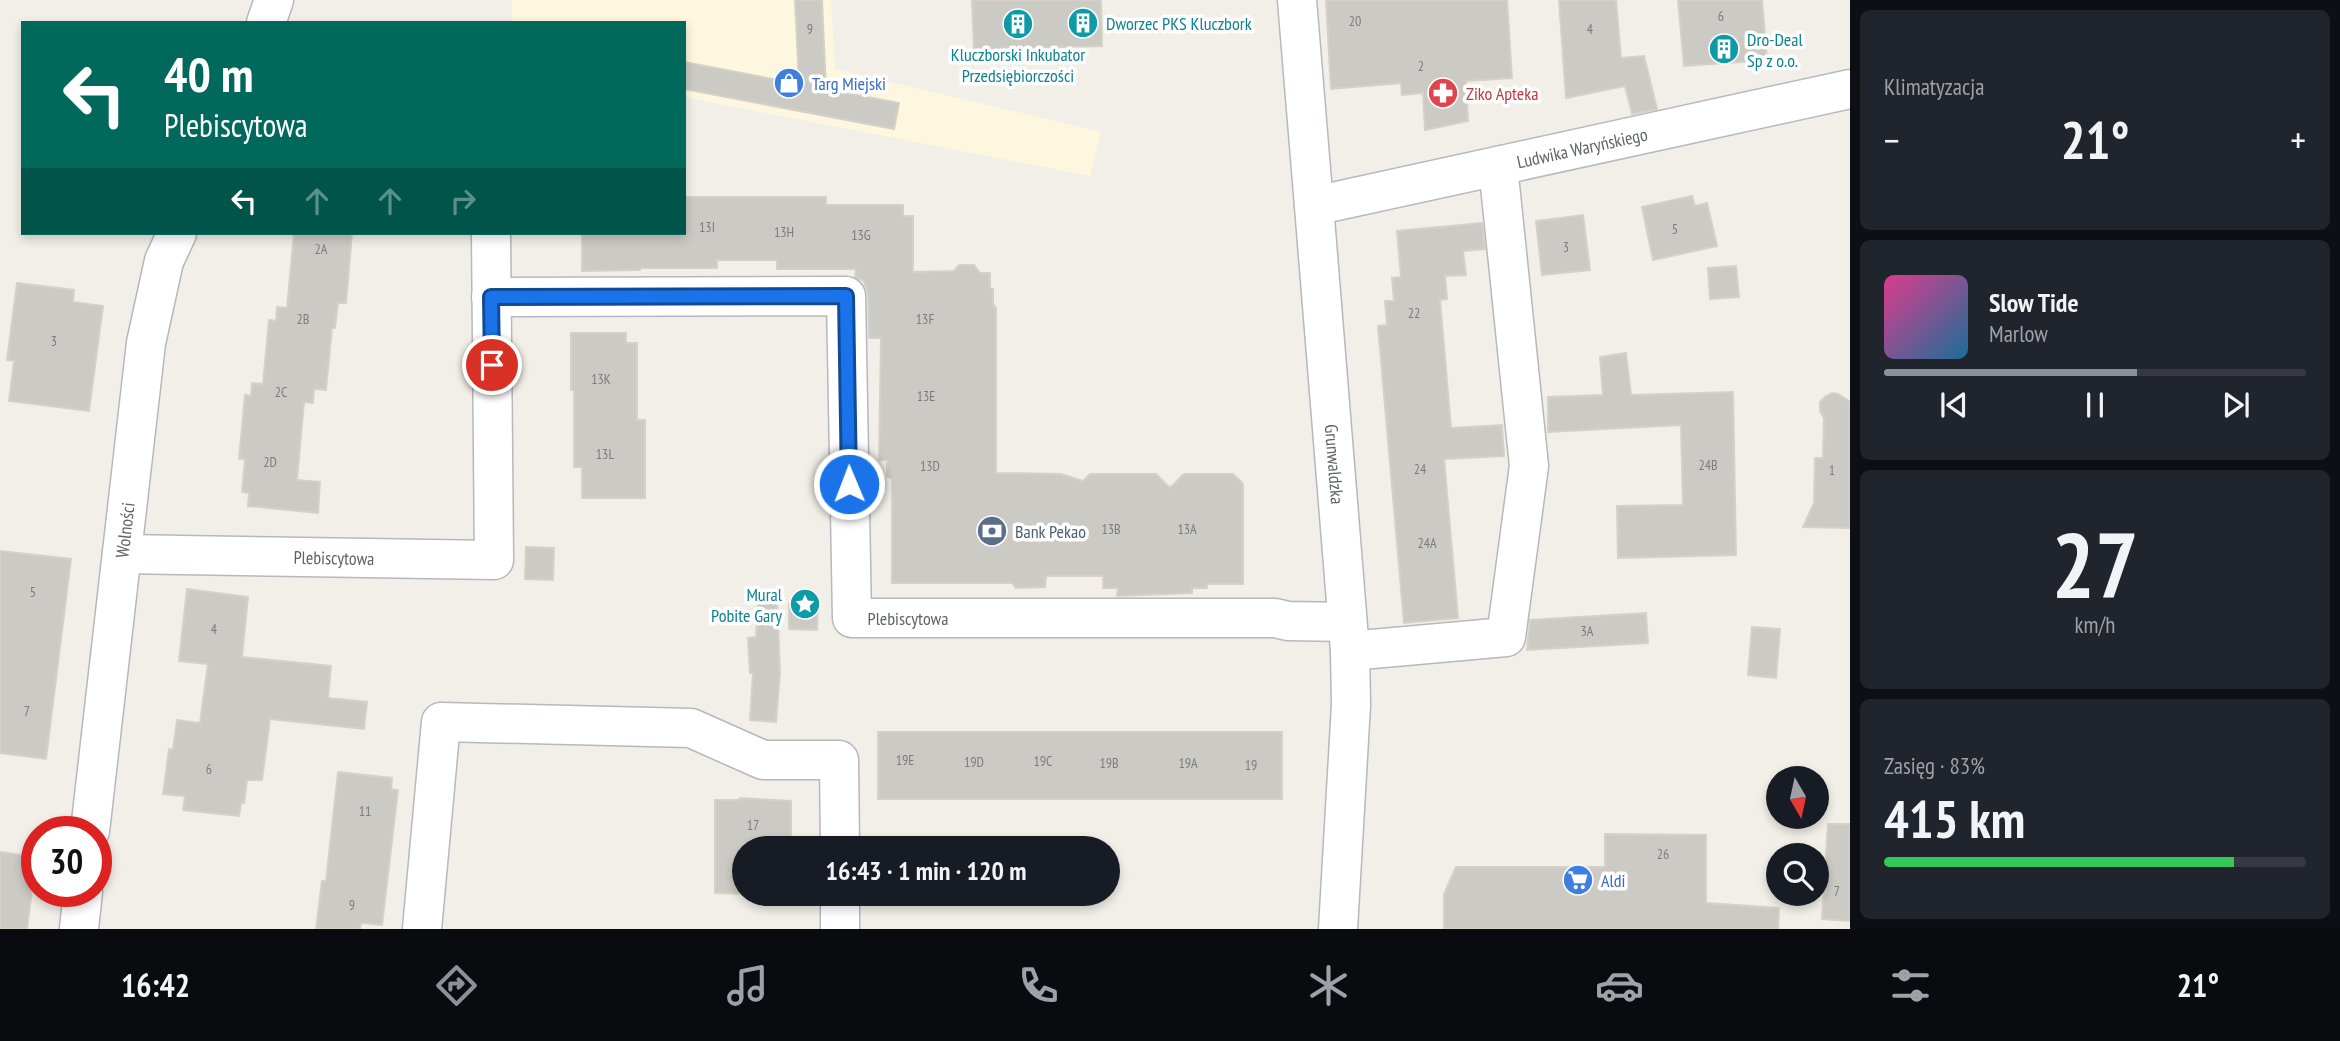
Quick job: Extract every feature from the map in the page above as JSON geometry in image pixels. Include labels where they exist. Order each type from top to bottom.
[{"type":"street","points":[[267,21],[274,0]]},
{"type":"street","name":"Grunwaldzka","points":[[1297,0],[1352,705],[1338,929]]},
{"type":"street","name":"Ludwika Waryńskiego","points":[[1314,206],[1850,89]]},
{"type":"street","points":[[1348,637],[1506,637],[1529,466],[1498,166]]},
{"type":"street","name":"Wolności","points":[[92,816],[146,342],[164,261],[176,235]]},
{"type":"street","name":"Plebiscytowa","points":[[122,554],[494,560],[491,235]]},
{"type":"street","name":"Plebiscytowa","points":[[491,297],[846,296],[852,618],[1275,618],[1348,637]]},
{"type":"street","points":[[422,929],[441,722],[691,727],[763,760],[839,760],[840,836]]},
{"type":"street","points":[[840,906],[840,929]]},
{"type":"street","points":[[79,929],[81,907]]},
{"type":"shaded area","name":"Targ Miejski","points":[[512,0],[831,0],[835,69],[1101,132],[1090,176],[686,97],[686,21],[512,21]]},
{"type":"building","points":[[795,0],[822,0],[826,89],[899,103],[894,129],[686,89],[686,62],[799,84]]},
{"type":"building","name":"Kluczborski Inkubator Przedsiębiorczości","points":[[972,0],[1101,0],[1102,46],[974,49]]},
{"type":"building","points":[[1326,0],[1507,0],[1512,78],[1466,81],[1468,121],[1425,130],[1423,93],[1402,95],[1401,83],[1331,89]]},
{"type":"building","points":[[1559,0],[1616,0],[1621,58],[1644,56],[1657,109],[1632,114],[1625,86],[1566,98]]},
{"type":"building","points":[[1678,0],[1762,0],[1767,60],[1684,66]]},
{"type":"building","points":[[1692,196],[1695,206],[1707,203],[1717,246],[1653,260],[1642,207]]},
{"type":"building","points":[[686,197],[826,197],[826,205],[903,205],[903,216],[913,216],[913,272],[954,271],[959,265],[974,265],[980,273],[990,273],[990,288],[993,289],[993,304],[996,308],[996,473],[1061,474],[1083,481],[1090,474],[1156,474],[1170,488],[1184,474],[1233,474],[1243,484],[1243,584],[1207,584],[1207,588],[1192,588],[1192,593],[1117,596],[1118,588],[1103,588],[1103,576],[1046,576],[1045,587],[1016,588],[1012,583],[892,583],[892,479],[887,476],[887,460],[879,460],[881,338],[869,338],[868,295],[864,281],[855,277],[856,269],[777,269],[777,260],[717,260],[717,268],[582,271],[582,235],[686,235]]},
{"type":"building","points":[[1583,215],[1590,270],[1542,275],[1536,221]]},
{"type":"building","points":[[1482,223],[1485,249],[1463,251],[1466,275],[1445,276],[1447,299],[1440,300],[1451,428],[1502,425],[1504,456],[1444,459],[1458,618],[1404,623],[1378,326],[1387,325],[1385,301],[1394,301],[1392,278],[1401,277],[1397,231]]},
{"type":"building","points":[[294,235],[352,235],[346,303],[338,303],[335,328],[332,328],[326,390],[314,389],[313,403],[304,402],[297,480],[320,482],[318,513],[248,506],[249,493],[242,492],[245,459],[239,459],[245,395],[251,396],[252,383],[263,384],[269,320],[276,321],[277,307],[287,308]]},
{"type":"building","points":[[1736,266],[1739,297],[1710,299],[1708,268]]},
{"type":"building","points":[[17,283],[74,290],[73,302],[103,306],[89,411],[9,401],[14,361],[7,360]]},
{"type":"building","points":[[571,333],[626,333],[626,343],[637,343],[637,420],[645,420],[645,498],[582,498],[582,467],[574,467]]},
{"type":"building","points":[[1626,353],[1631,395],[1733,392],[1736,555],[1618,558],[1617,506],[1683,505],[1681,425],[1548,432],[1548,397],[1603,395],[1600,357]]},
{"type":"building","points":[[1832,393],[1850,402],[1850,528],[1803,527],[1814,503],[1815,458],[1823,458],[1824,418],[1820,411],[1820,402]]},
{"type":"building","points":[[526,547],[554,548],[553,580],[525,579]]},
{"type":"building","points":[[0,551],[71,559],[46,759],[0,753]]},
{"type":"building","points":[[187,589],[248,597],[242,657],[331,666],[328,698],[367,702],[364,729],[270,719],[262,780],[247,780],[239,816],[183,810],[185,796],[163,794],[169,749],[173,750],[177,720],[200,723],[208,664],[179,661]]},
{"type":"building","points":[[758,600],[777,600],[780,672],[776,722],[750,720],[753,673],[750,673],[748,638],[756,637]]},
{"type":"building","points":[[818,603],[817,630],[789,629],[789,604]]},
{"type":"building","points":[[1646,613],[1648,643],[1527,650],[1530,620]]},
{"type":"building","points":[[1752,627],[1780,629],[1776,678],[1748,675]]},
{"type":"building","points":[[878,732],[1282,732],[1282,799],[878,799]]},
{"type":"building","points":[[338,772],[392,778],[391,789],[398,790],[382,925],[361,923],[360,929],[316,929],[322,881],[326,881]]},
{"type":"building","points":[[715,800],[791,801],[791,836],[732,836],[732,894],[715,893]]},
{"type":"building","points":[[1829,824],[1850,824],[1850,921],[1822,919],[1823,906],[1829,906],[1829,843],[1827,843]]},
{"type":"building","name":"Aldi","points":[[1605,834],[1706,835],[1706,903],[1779,908],[1778,929],[1444,929],[1444,894],[1456,867],[1605,867]]},
{"type":"building","points":[[0,852],[21,855],[21,907],[30,907],[27,929],[0,929]]},
{"type":"place","name":"Dworzec PKS Kluczbork","points":[[1083,23]]},
{"type":"place","name":"Kluczborski Inkubator Przedsiębiorczości","points":[[1018,24]]},
{"type":"place","name":"Dro-Deal Sp z o.o.","points":[[1724,49]]},
{"type":"place","name":"Targ Miejski","points":[[789,83]]},
{"type":"place","name":"Ziko Apteka","points":[[1443,93]]},
{"type":"place","name":"Bank Pekao","points":[[992,531]]},
{"type":"place","name":"Mural Pobite Gary","points":[[805,604]]},
{"type":"place","name":"Aldi","points":[[1578,880]]},
{"type":"route","points":[[492,365],[491,297],[846,296],[849,484]]}]
